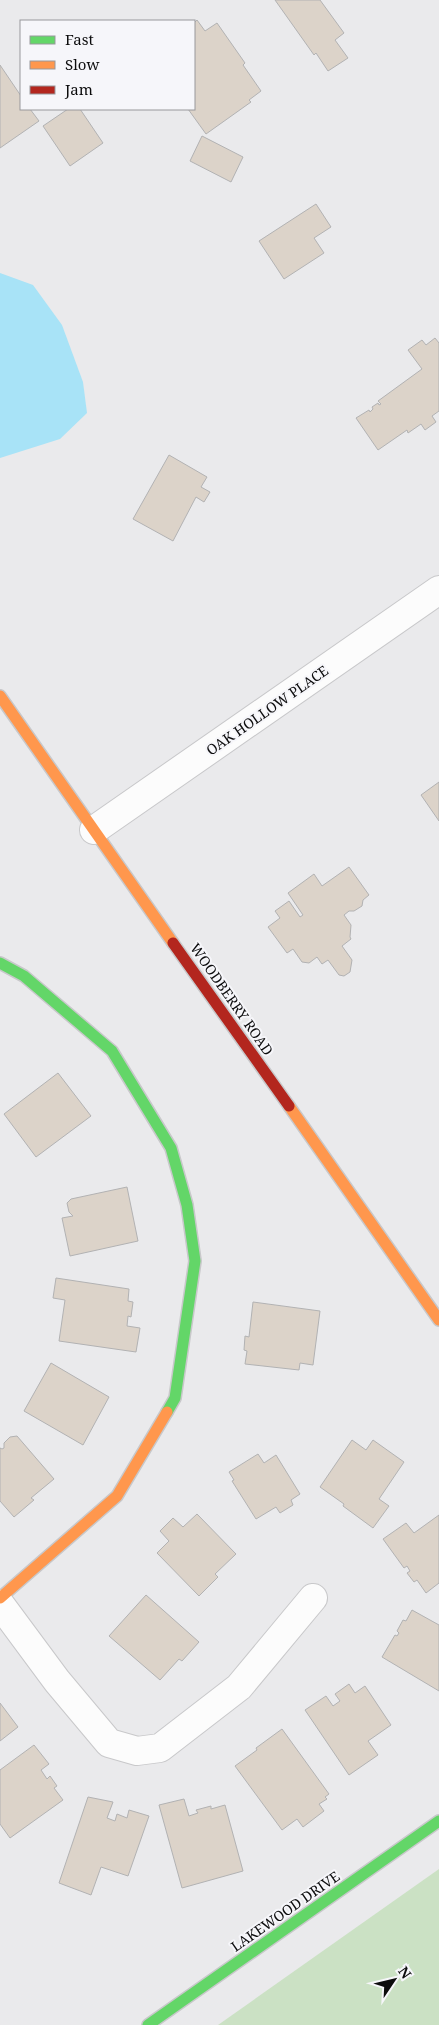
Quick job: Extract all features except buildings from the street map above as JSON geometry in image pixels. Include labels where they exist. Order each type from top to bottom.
[{"type":"street","name":"OAK HOLLOW PLACE","points":[[94,830],[439,590]]},
{"type":"street","name":"WOODBERRY ROAD","points":[[0,696],[439,1320]]},
{"type":"street","points":[[0,963],[24,976],[112,1051],[171,1148],[187,1205],[195,1261],[175,1398],[117,1496],[0,1598]]},
{"type":"street","points":[[0,1604],[56,1681],[108,1743],[137,1752],[160,1748],[239,1687],[313,1598]]},
{"type":"street","name":"LAKEWOOD DRIVE","points":[[148,2025],[439,1821]]},
{"type":"green space","points":[[439,1869],[439,2025],[218,2025]]},
{"type":"water","points":[[0,273],[33,285],[62,325],[83,382],[87,413],[60,439],[0,458]]},
{"type":"traffic: fast","points":[[0,963],[24,976],[112,1051],[171,1148],[187,1205],[195,1261],[175,1398],[167,1412]]},
{"type":"traffic: fast","points":[[148,2025],[439,1821]]},
{"type":"traffic: slow","points":[[0,696],[173,943]]},
{"type":"traffic: slow","points":[[289,1106],[439,1320]]},
{"type":"traffic: slow","points":[[0,1598],[117,1496],[167,1412]]},
{"type":"traffic: jam","points":[[173,943],[289,1106]]}]
